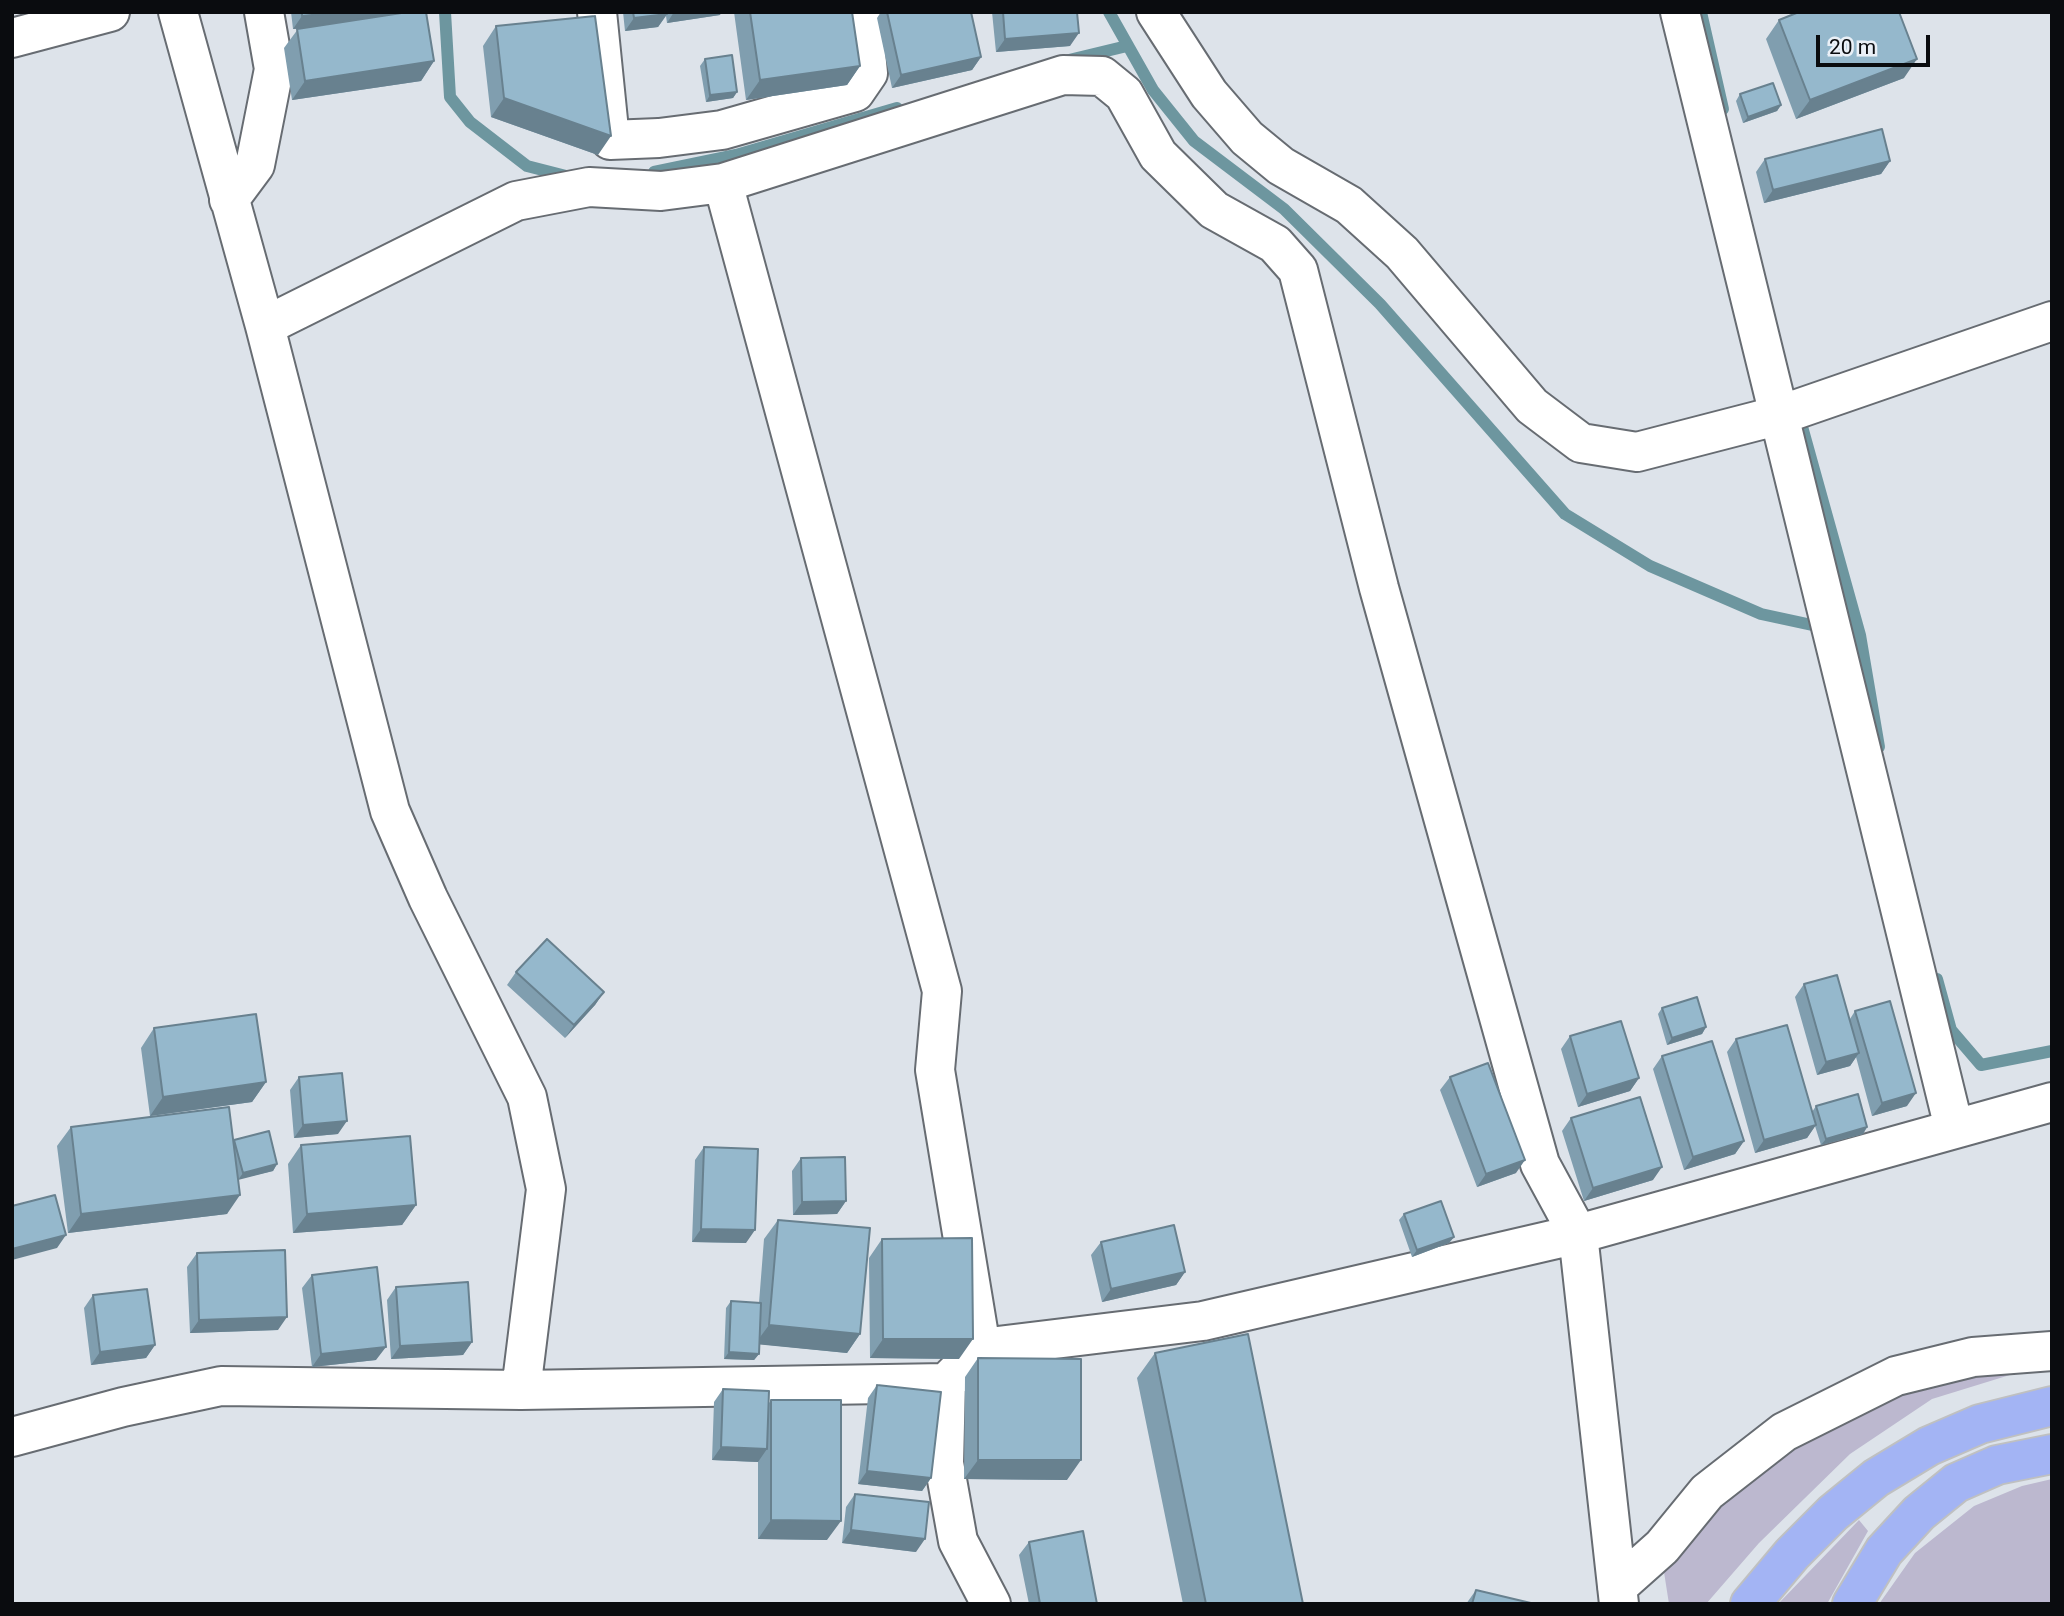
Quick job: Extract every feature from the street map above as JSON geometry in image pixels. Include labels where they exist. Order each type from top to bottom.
[{"type":"highway","points":[[1749,1604],[1791,1553],[1833,1513],[1876,1478],[1929,1446],[1980,1423],[2052,1406]]},
{"type":"highway","points":[[1852,1604],[1884,1551],[1919,1513],[1956,1483],[1997,1465],[2052,1454]]},
{"type":"street","points":[[12,38],[110,12]]},
{"type":"street","points":[[178,12],[265,326],[390,811],[428,898],[527,1097],[546,1189],[521,1390]]},
{"type":"street","points":[[229,200],[255,165],[274,69],[264,12]]},
{"type":"street","points":[[597,12],[611,140],[659,138],[722,130],[855,92],[868,73],[862,12]]},
{"type":"street","points":[[1156,12],[1209,94],[1247,138],[1281,166],[1349,205],[1367,221],[1402,253],[1532,405],[1581,443],[1637,452],[1780,415],[2052,321]]},
{"type":"street","points":[[1680,12],[1954,1128]]},
{"type":"street","points":[[265,326],[516,201],[589,187],[661,191],[723,183],[1063,75],[1102,76],[1124,94],[1157,155],[1214,210],[1275,244],[1298,270],[1379,588],[1540,1164],[1578,1234],[1618,1595]]},
{"type":"street","points":[[723,183],[942,990],[935,1069],[981,1348]]},
{"type":"street","points":[[991,1604],[958,1541],[944,1463],[946,1383],[981,1348],[1203,1321],[1578,1234],[2052,1102]]},
{"type":"street","points":[[1618,1595],[1707,1492],[1784,1432],[1896,1376],[1973,1357],[2052,1351]]},
{"type":"street","points":[[12,1437],[123,1407],[221,1387],[521,1390],[946,1383]]},
{"type":"shaded area","points":[[2026,1370],[1932,1399],[1850,1454],[1759,1543],[1706,1604],[1669,1604],[1664,1572],[1708,1515],[1762,1469],[1853,1412],[1936,1380]]},
{"type":"shaded area","points":[[2052,1479],[2052,1604],[1879,1604],[1915,1553],[1974,1506],[2022,1486]]},
{"type":"shaded area","points":[[1859,1520],[1868,1531],[1827,1604],[1778,1604]]},
{"type":"building","points":[[302,12],[341,12],[302,16]]},
{"type":"building","points":[[408,12],[426,12],[434,61],[305,81],[297,29]]},
{"type":"building","points":[[633,12],[667,12],[667,14],[634,18]]},
{"type":"building","points":[[750,12],[852,12],[860,66],[760,80]]},
{"type":"building","points":[[887,12],[971,12],[981,57],[901,75]]},
{"type":"building","points":[[1003,12],[1077,12],[1079,33],[1005,39]]},
{"type":"building","points":[[1799,12],[1899,12],[1917,59],[1810,100],[1779,20]]},
{"type":"building","points":[[595,16],[611,136],[504,98],[496,26]]},
{"type":"building","points":[[732,55],[737,92],[710,95],[705,59]]},
{"type":"building","points":[[1773,83],[1781,105],[1748,117],[1740,94]]},
{"type":"building","points":[[1882,129],[1890,161],[1773,190],[1765,159]]},
{"type":"building","points":[[547,939],[604,992],[574,1025],[516,972]]},
{"type":"building","points":[[1837,975],[1859,1053],[1826,1062],[1804,984]]},
{"type":"building","points":[[1697,997],[1706,1027],[1672,1038],[1662,1008]]},
{"type":"building","points":[[1890,1001],[1916,1093],[1882,1103],[1855,1011]]},
{"type":"building","points":[[256,1014],[266,1082],[163,1097],[154,1028]]},
{"type":"building","points":[[1621,1021],[1639,1078],[1587,1094],[1570,1036]]},
{"type":"building","points":[[1787,1025],[1816,1125],[1764,1140],[1736,1039]]},
{"type":"building","points":[[1712,1041],[1744,1141],[1693,1157],[1662,1056]]},
{"type":"building","points":[[1488,1063],[1525,1160],[1486,1174],[1450,1077]]},
{"type":"building","points":[[342,1073],[347,1121],[303,1125],[299,1077]]},
{"type":"building","points":[[1858,1094],[1867,1127],[1826,1139],[1816,1106]]},
{"type":"building","points":[[1640,1097],[1662,1167],[1593,1188],[1571,1118]]},
{"type":"building","points":[[229,1107],[240,1195],[81,1214],[71,1127]]},
{"type":"building","points":[[269,1131],[277,1164],[243,1173],[234,1140]]},
{"type":"building","points":[[410,1136],[416,1205],[307,1214],[301,1145]]},
{"type":"building","points":[[704,1147],[758,1149],[755,1230],[701,1229]]},
{"type":"building","points":[[845,1157],[846,1201],[802,1202],[801,1158]]},
{"type":"building","points":[[55,1195],[66,1235],[12,1249],[12,1206]]},
{"type":"building","points":[[1441,1201],[1454,1237],[1417,1250],[1404,1214]]},
{"type":"building","points":[[778,1220],[870,1228],[860,1334],[769,1325]]},
{"type":"building","points":[[1174,1225],[1185,1272],[1111,1289],[1101,1242]]},
{"type":"building","points":[[972,1238],[973,1339],[883,1339],[882,1239]]},
{"type":"building","points":[[285,1250],[287,1317],[199,1320],[197,1253]]},
{"type":"building","points":[[377,1267],[386,1347],[321,1354],[312,1275]]},
{"type":"building","points":[[468,1282],[472,1342],[400,1346],[396,1287]]},
{"type":"building","points":[[147,1289],[155,1345],[100,1352],[93,1295]]},
{"type":"building","points":[[731,1301],[761,1303],[759,1354],[729,1352]]},
{"type":"building","points":[[1248,1334],[1303,1604],[1206,1604],[1155,1353]]},
{"type":"building","points":[[978,1358],[1081,1359],[1081,1460],[978,1460]]},
{"type":"building","points":[[877,1385],[941,1392],[931,1478],[867,1471]]},
{"type":"building","points":[[723,1389],[769,1391],[767,1449],[721,1447]]},
{"type":"building","points":[[771,1400],[841,1400],[841,1521],[771,1520]]},
{"type":"building","points":[[855,1494],[929,1502],[925,1539],[851,1530]]},
{"type":"building","points":[[1083,1531],[1097,1604],[1040,1604],[1029,1542]]},
{"type":"building","points":[[1476,1590],[1535,1604],[1472,1604]]},
{"type":"waterway","points":[[445,12],[450,97],[470,122],[527,166],[566,176]]},
{"type":"waterway","points":[[1109,12],[1153,90],[1194,141],[1284,209],[1380,304],[1565,514],[1650,566],[1761,614],[1826,628]]},
{"type":"waterway","points":[[1701,12],[1723,109]]},
{"type":"waterway","points":[[1069,60],[1127,46]]},
{"type":"waterway","points":[[654,172],[736,155],[897,108]]},
{"type":"waterway","points":[[1798,412],[1860,635],[1879,747]]},
{"type":"waterway","points":[[1937,979],[1951,1030],[1981,1065],[2052,1051]]}]
